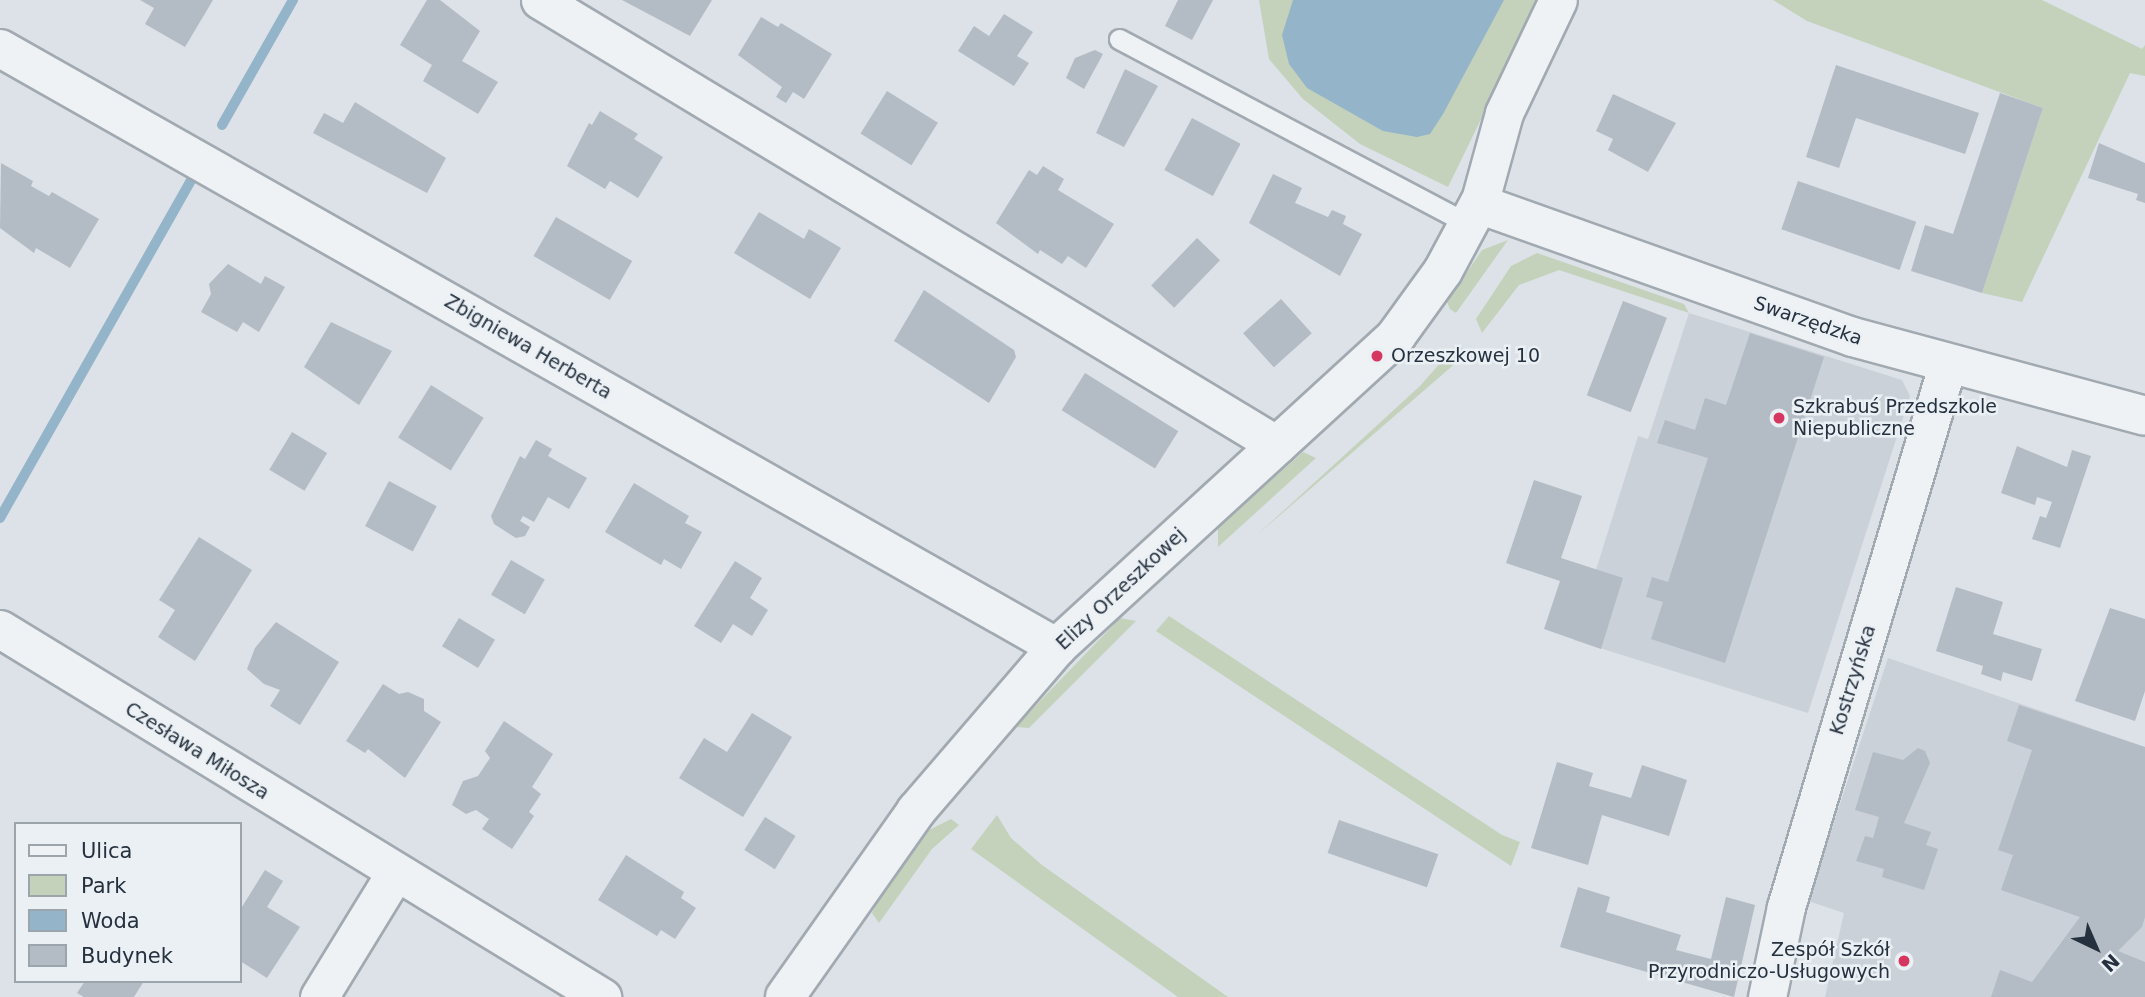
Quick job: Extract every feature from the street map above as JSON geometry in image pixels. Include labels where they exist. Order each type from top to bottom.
[{"type":"street","points":[[540,0],[1277,445]]},
{"type":"street","points":[[1474,214],[1504,113],[1558,0]]},
{"type":"street","name":"Zbigniewa Herberta","points":[[0,48],[1056,647]]},
{"type":"street","name":"Elizy Orzeszkowej","points":[[785,997],[916,811],[1056,647],[1396,336],[1474,214]]},
{"type":"street","name":"Swarzędzka","points":[[1474,214],[1947,366],[2145,416]]},
{"type":"street","name":"Kostrzyńska","points":[[1766,997],[1786,907],[1947,366]]},
{"type":"street","name":"Czesława Miłosza","points":[[0,629],[395,873],[602,997]]},
{"type":"street","points":[[319,997],[395,873]]},
{"type":"lane","points":[[1119,39],[1474,214]]},
{"type":"shaded area","points":[[1689,313],[1902,380],[1910,396],[1808,713],[1574,640],[1638,436],[1648,439]]},
{"type":"shaded area","points":[[1888,658],[2145,747],[2145,997],[1825,997],[1844,913],[1808,901]]},
{"type":"green space","points":[[1259,0],[1539,0],[1448,187],[1360,144],[1303,99],[1269,59]]},
{"type":"green space","points":[[1773,0],[2042,0],[2142,49],[2145,45],[2145,76],[2130,73],[2022,302],[1982,293],[2043,108],[1807,21]]},
{"type":"green space","points":[[1508,240],[1456,313],[1450,309],[1447,302],[1482,250]]},
{"type":"green space","points":[[1537,253],[1684,304],[1689,313],[1559,270],[1519,285],[1482,333],[1476,319],[1511,266]]},
{"type":"green space","points":[[1457,344],[1466,351],[1450,368],[1257,535],[1420,386]]},
{"type":"green space","points":[[1303,452],[1316,458],[1218,547],[1218,527]]},
{"type":"green space","points":[[1169,616],[1502,835],[1520,842],[1511,866],[1156,631]]},
{"type":"green space","points":[[1120,618],[1136,621],[1029,728],[1015,727]]},
{"type":"green space","points":[[997,815],[1011,838],[1042,865],[1228,997],[1178,997],[971,849]]},
{"type":"green space","points":[[951,819],[959,825],[932,849],[879,923],[872,913],[883,890],[927,831]]},
{"type":"water","points":[[1293,0],[1504,0],[1443,114],[1430,134],[1417,137],[1383,131],[1307,88],[1289,64],[1282,35]]},
{"type":"building","points":[[140,0],[213,0],[185,47],[145,24],[154,8]]},
{"type":"building","points":[[427,0],[440,0],[480,31],[462,61],[498,82],[478,114],[423,81],[432,65],[400,45]]},
{"type":"building","points":[[622,0],[712,0],[690,36]]},
{"type":"building","points":[[1178,0],[1213,0],[1192,40],[1165,26]]},
{"type":"building","points":[[1004,14],[1033,32],[1017,56],[1029,63],[1014,86],[958,51],[974,26],[989,36]]},
{"type":"building","points":[[761,17],[778,27],[781,23],[832,54],[804,99],[793,92],[786,103],[776,97],[782,87],[738,55]]},
{"type":"building","points":[[1095,50],[1103,54],[1084,89],[1066,78],[1075,58]]},
{"type":"building","points":[[1836,65],[1979,113],[1965,154],[1856,118],[1839,168],[1806,157]]},
{"type":"building","points":[[1125,69],[1158,86],[1124,147],[1096,133]]},
{"type":"building","points":[[887,91],[938,123],[911,165],[861,133]]},
{"type":"building","points":[[2000,93],[2043,108],[1982,293],[1911,271],[1925,225],[1953,234]]},
{"type":"building","points":[[1613,94],[1676,123],[1648,172],[1608,150],[1613,139],[1596,131]]},
{"type":"building","points":[[355,102],[446,158],[427,193],[313,133],[324,113],[343,123]]},
{"type":"building","points":[[600,111],[638,134],[634,139],[663,157],[638,198],[610,181],[605,189],[567,166],[589,123],[592,125]]},
{"type":"building","points":[[1192,118],[1241,144],[1213,196],[1164,170]]},
{"type":"building","points":[[2099,143],[2145,163],[2145,203],[2136,200],[2138,194],[2088,178]]},
{"type":"building","points":[[1,163],[33,181],[31,186],[49,196],[52,192],[99,219],[70,268],[36,248],[34,253],[0,228]]},
{"type":"building","points":[[1043,166],[1064,179],[1058,190],[1114,224],[1086,268],[1068,256],[1062,264],[1040,250],[1038,254],[996,223],[1029,170],[1037,175]]},
{"type":"building","points":[[1273,174],[1302,188],[1295,203],[1328,217],[1332,210],[1346,216],[1343,224],[1362,234],[1340,276],[1249,223]]},
{"type":"building","points":[[1798,181],[1916,222],[1900,270],[1781,229]]},
{"type":"building","points":[[759,212],[804,239],[809,229],[841,248],[810,299],[734,253]]},
{"type":"building","points":[[556,217],[632,261],[610,300],[534,256]]},
{"type":"building","points":[[1197,238],[1220,260],[1174,308],[1151,285]]},
{"type":"building","points":[[228,264],[261,284],[265,276],[285,287],[259,332],[243,322],[237,332],[201,312],[211,294],[209,284]]},
{"type":"building","points":[[924,290],[1014,350],[1016,357],[989,403],[894,341]]},
{"type":"building","points":[[1281,299],[1312,333],[1274,367],[1243,333]]},
{"type":"building","points":[[1623,301],[1667,318],[1631,412],[1587,395]]},
{"type":"building","points":[[331,322],[392,351],[359,405],[304,367]]},
{"type":"building","points":[[1750,333],[1824,357],[1725,663],[1651,639],[1663,602],[1646,597],[1652,577],[1668,582],[1708,458],[1657,443],[1665,420],[1695,430],[1705,398],[1726,405]]},
{"type":"building","points":[[1085,373],[1178,431],[1155,469],[1062,410]]},
{"type":"building","points":[[431,385],[484,418],[451,470],[398,438]]},
{"type":"building","points":[[292,432],[327,453],[304,491],[269,470]]},
{"type":"building","points":[[536,440],[552,449],[548,456],[587,478],[569,509],[548,497],[534,522],[523,516],[520,521],[530,527],[525,536],[516,538],[494,524],[491,516],[520,456],[525,459]]},
{"type":"building","points":[[2017,446],[2067,467],[2072,450],[2091,456],[2060,548],[2032,539],[2040,516],[2046,518],[2052,502],[2037,497],[2035,505],[2001,493]]},
{"type":"building","points":[[1534,480],[1582,496],[1561,558],[1623,578],[1601,649],[1544,629],[1560,581],[1506,563]]},
{"type":"building","points":[[389,481],[437,506],[413,551],[365,526]]},
{"type":"building","points":[[634,483],[689,516],[685,523],[702,532],[681,569],[664,559],[661,565],[605,532]]},
{"type":"building","points":[[199,537],[252,570],[195,661],[158,637],[175,610],[159,600]]},
{"type":"building","points":[[511,560],[545,580],[525,614],[491,595]]},
{"type":"building","points":[[735,561],[762,578],[750,598],[768,610],[752,636],[733,624],[721,643],[694,626]]},
{"type":"building","points":[[1956,587],[2003,602],[1993,634],[2042,649],[2032,681],[2003,672],[2001,681],[1981,674],[1983,666],[1936,651]]},
{"type":"building","points":[[2110,608],[2145,619],[2145,691],[2135,721],[2075,701]]},
{"type":"building","points":[[459,618],[495,640],[478,668],[442,646]]},
{"type":"building","points":[[276,622],[339,662],[300,725],[270,706],[280,690],[264,684],[247,669],[255,648]]},
{"type":"building","points":[[383,684],[399,694],[408,692],[424,699],[424,711],[441,722],[405,778],[368,749],[365,753],[346,741]]},
{"type":"building","points":[[2019,705],[2145,747],[2145,917],[2142,927],[2118,951],[2145,962],[2145,997],[1991,997],[2000,970],[2032,982],[2080,917],[2001,890],[2013,855],[1998,850],[2032,750],[2007,741]]},
{"type":"building","points":[[752,713],[792,737],[743,817],[679,778],[704,738],[727,752]]},
{"type":"building","points":[[504,721],[553,754],[532,787],[541,794],[529,812],[534,816],[512,849],[482,829],[489,819],[476,810],[466,814],[452,805],[463,781],[478,776],[490,758],[485,751]]},
{"type":"building","points":[[1918,748],[1925,751],[1930,763],[1904,823],[1931,832],[1926,845],[1938,849],[1924,890],[1882,877],[1884,869],[1856,861],[1865,836],[1873,838],[1879,817],[1855,810],[1873,752],[1903,760]]},
{"type":"building","points":[[1557,762],[1593,773],[1589,786],[1631,798],[1642,765],[1687,780],[1669,836],[1602,815],[1588,865],[1531,848]]},
{"type":"building","points":[[765,817],[796,836],[775,869],[744,850]]},
{"type":"building","points":[[1339,820],[1438,854],[1427,887],[1328,853]]},
{"type":"building","points":[[626,855],[684,892],[681,898],[696,908],[675,939],[661,930],[657,936],[598,900]]},
{"type":"building","points":[[265,870],[283,881],[267,907],[300,927],[267,978],[242,962],[242,907]]},
{"type":"building","points":[[1578,887],[1610,897],[1606,912],[1681,935],[1676,950],[1711,959],[1726,897],[1755,905],[1734,997],[1560,947]]},
{"type":"building","points":[[84,983],[143,983],[134,997],[84,997],[77,993]]},
{"type":"waterway","points":[[222,125],[293,0]]},
{"type":"waterway","points":[[0,518],[192,178]]},
{"type":"place","name":"Orzeszkowej 10","points":[[1377,356]]},
{"type":"place","name":"Szkrabuś Przedszkole Niepubliczne","points":[[1779,418]]},
{"type":"place","name":"Zespół Szkół Przyrodniczo-Usługowych","points":[[1904,961]]}]
